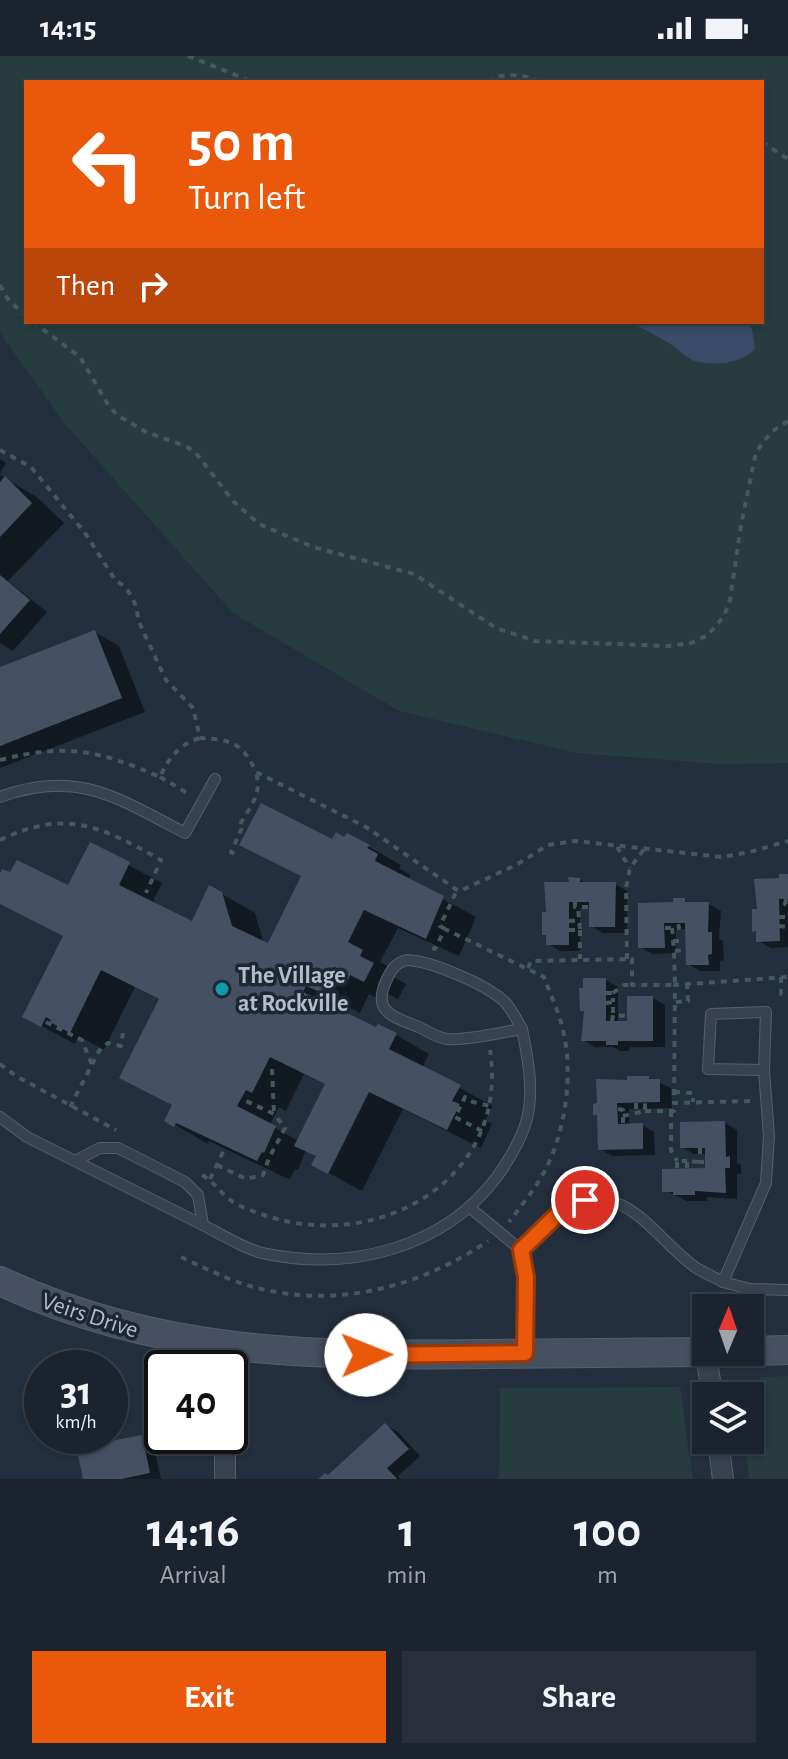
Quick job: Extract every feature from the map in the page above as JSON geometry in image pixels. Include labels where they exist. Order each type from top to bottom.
[{"type":"street","name":"Veirs Drive","points":[[0,1281],[42,1301],[202,1350]]},
{"type":"street","points":[[764,1351],[788,1350]]},
{"type":"street","name":"Veirs Drive","points":[[248,1357],[692,1352]]},
{"type":"street","points":[[225,1454],[225,1479]]},
{"type":"street","points":[[720,1454],[723,1479]]},
{"type":"lane","points":[[0,797],[33,788],[63,786],[95,789],[185,833],[215,779]]},
{"type":"lane","points":[[0,1117],[27,1137],[264,1254],[323,1261],[375,1255],[429,1236],[469,1207],[513,1154],[527,1118],[530,1065],[522,1029],[507,1005],[493,992],[428,963],[416,960],[399,962],[392,970],[381,999],[384,1009],[392,1016],[447,1039],[522,1029]]},
{"type":"lane","points":[[723,1282],[766,1183],[770,1148],[764,1070],[766,1012],[711,1014],[708,1069],[764,1070]]},
{"type":"lane","points":[[75,1161],[100,1148],[118,1148],[185,1182],[198,1195],[203,1225]]},
{"type":"lane","points":[[521,1250],[564,1208],[585,1200],[614,1201],[640,1215],[695,1267],[723,1282],[750,1289],[788,1290]]},
{"type":"lane","points":[[469,1207],[521,1250],[526,1277],[525,1353]]},
{"type":"path","points":[[188,56],[248,80]]},
{"type":"path","points":[[491,80],[507,74],[535,80]]},
{"type":"path","points":[[764,143],[788,159]]},
{"type":"path","points":[[0,285],[7,298],[24,315]]},
{"type":"path","points":[[36,324],[80,357],[117,415],[146,432],[195,452],[234,502],[259,524],[321,549],[414,574],[496,628],[520,638],[544,642],[668,646],[691,643],[708,635],[724,616],[730,600],[756,452],[771,432],[788,421]]},
{"type":"path","points":[[0,450],[31,467],[85,533],[116,581],[131,596],[138,610],[138,620],[166,680],[193,708],[200,738]]},
{"type":"path","points":[[160,777],[175,752],[187,742],[200,738],[225,739],[239,746],[247,755],[260,784],[259,793],[239,826],[242,828],[231,852],[234,854]]},
{"type":"path","points":[[0,760],[31,752],[72,750],[111,757],[160,777],[202,802]]},
{"type":"path","points":[[256,772],[356,821],[460,891],[516,865],[548,845],[575,841],[722,857],[788,841]]},
{"type":"path","points":[[0,840],[46,823],[72,822],[105,830],[161,860],[146,893]]},
{"type":"path","points":[[617,847],[630,868]]},
{"type":"path","points":[[627,959],[626,888],[630,868],[645,848]]},
{"type":"path","points":[[181,1257],[229,1279],[265,1290],[321,1296],[355,1294],[415,1280],[440,1269],[500,1232],[543,1174],[554,1149],[566,1094],[567,1062],[563,1030],[544,977],[440,926],[457,890]]},
{"type":"path","points":[[580,960],[577,905],[589,907]]},
{"type":"path","points":[[779,917],[788,917]]},
{"type":"path","points":[[569,921],[579,920]]},
{"type":"path","points":[[665,928],[679,928],[678,923]]},
{"type":"path","points":[[779,926],[788,927]]},
{"type":"path","points":[[606,993],[613,993],[624,985],[675,985],[672,928]]},
{"type":"path","points":[[426,947],[435,949],[445,929]]},
{"type":"path","points":[[569,930],[580,930]]},
{"type":"path","points":[[673,941],[685,941]]},
{"type":"path","points":[[674,951],[685,950]]},
{"type":"path","points":[[528,968],[531,961],[632,959],[632,985]]},
{"type":"path","points":[[781,977],[781,994],[788,994]]},
{"type":"path","points":[[675,1002],[688,1001],[687,984]]},
{"type":"path","points":[[613,993],[612,1018],[627,1016]]},
{"type":"path","points":[[606,1003],[613,1002]]},
{"type":"path","points":[[46,1022],[82,1040],[92,1065]]},
{"type":"path","points":[[70,1107],[103,1045],[121,1046],[123,1033]]},
{"type":"path","points":[[196,1172],[210,1179],[228,1199],[294,1223],[352,1223],[378,1218],[403,1208],[450,1180],[477,1144],[490,1106],[493,1086],[490,1048],[478,1050]]},
{"type":"path","points":[[0,1064],[70,1107],[126,1136]]},
{"type":"path","points":[[272,1069],[274,1114]]},
{"type":"path","points":[[674,1092],[693,1093],[693,1102]]},
{"type":"path","points":[[482,1131],[455,1117],[465,1097],[490,1106]]},
{"type":"path","points":[[217,1165],[246,1179],[263,1175],[285,1128],[274,1114],[244,1100]]},
{"type":"path","points":[[645,1102],[645,1111]]},
{"type":"path","points":[[636,1103],[636,1114]]},
{"type":"path","points":[[623,1116],[645,1111],[674,1111],[674,1103]]},
{"type":"path","points":[[618,1109],[623,1110],[623,1123]]},
{"type":"path","points":[[671,1111],[671,1150],[677,1168]]},
{"type":"path","points":[[677,1161],[702,1162],[700,1148]]},
{"type":"path","points":[[210,1179],[224,1150]]},
{"type":"path","points":[[687,1161],[687,1168]]},
{"type":"green space","points":[[0,56],[788,56],[788,763],[721,764],[577,753],[399,711],[233,613],[65,424],[0,333]]},
{"type":"green space","points":[[788,1376],[788,1479],[749,1479],[746,1454],[764,1454],[764,1382],[757,1382],[760,1377]]},
{"type":"green space","points":[[680,1387],[693,1479],[499,1479],[500,1388]]},
{"type":"water","points":[[633,324],[748,324],[755,349],[743,358],[711,363],[688,358],[664,340]]},
{"type":"building","points":[[5,476],[32,503],[0,537],[0,482]]},
{"type":"building","points":[[0,575],[30,600],[0,634]]},
{"type":"building","points":[[95,630],[122,698],[0,746],[0,667]]},
{"type":"building","name":"The Village at Rockville","points":[[261,803],[332,839],[336,832],[344,837],[347,833],[370,845],[367,848],[378,854],[375,861],[444,896],[426,939],[364,910],[348,942],[363,950],[360,956],[374,963],[364,982],[350,975],[347,983],[336,977],[327,995],[306,986],[303,992],[376,1027],[378,1024],[397,1033],[389,1049],[461,1085],[452,1101],[460,1104],[447,1130],[369,1092],[328,1174],[311,1165],[316,1156],[294,1146],[325,1084],[270,1057],[252,1093],[246,1090],[237,1106],[276,1126],[257,1161],[176,1123],[174,1127],[164,1121],[172,1105],[119,1078],[159,999],[101,970],[70,1033],[46,1017],[41,1027],[22,1017],[63,936],[0,904],[2,869],[10,872],[17,860],[68,885],[90,842],[130,862],[119,885],[192,921],[209,885],[222,892],[232,926],[268,943],[301,876],[239,845]]},
{"type":"building","points":[[779,874],[788,874],[788,899],[779,899],[780,941],[756,942],[756,931],[752,932],[752,909],[757,909],[754,879],[779,878]]},
{"type":"building","points":[[568,877],[580,878],[580,882],[616,882],[615,927],[589,927],[589,902],[569,902],[569,945],[546,945],[546,935],[542,935],[542,912],[546,912],[544,882],[569,882]]},
{"type":"building","points":[[673,898],[685,898],[685,902],[709,902],[708,932],[712,932],[712,954],[708,955],[709,965],[686,965],[685,923],[664,923],[665,948],[638,948],[638,903],[673,902]]},
{"type":"building","points":[[583,978],[606,978],[606,1021],[627,1021],[627,996],[653,996],[653,1041],[618,1041],[618,1045],[606,1045],[606,1041],[581,1041],[584,1011],[580,1011],[579,988],[583,988]]},
{"type":"building","points":[[627,1076],[660,1079],[660,1102],[617,1103],[618,1124],[643,1123],[643,1149],[598,1150],[597,1115],[593,1115],[593,1104],[597,1103],[596,1079],[627,1080]]},
{"type":"building","points":[[725,1121],[726,1157],[730,1156],[730,1168],[725,1168],[726,1193],[695,1191],[695,1195],[673,1195],[673,1192],[662,1192],[662,1169],[705,1168],[705,1148],[680,1148],[680,1122]]},
{"type":"building","points":[[385,1423],[409,1449],[387,1468],[397,1479],[318,1479],[325,1473],[328,1475]]},
{"type":"building","points":[[142,1435],[150,1473],[121,1479],[83,1479],[78,1454],[128,1454],[128,1438]]},
{"type":"place","name":"The Village at Rockville","points":[[222,989]]},
{"type":"route","points":[[366,1355],[525,1353],[526,1277],[521,1250],[564,1208],[585,1200]]}]
